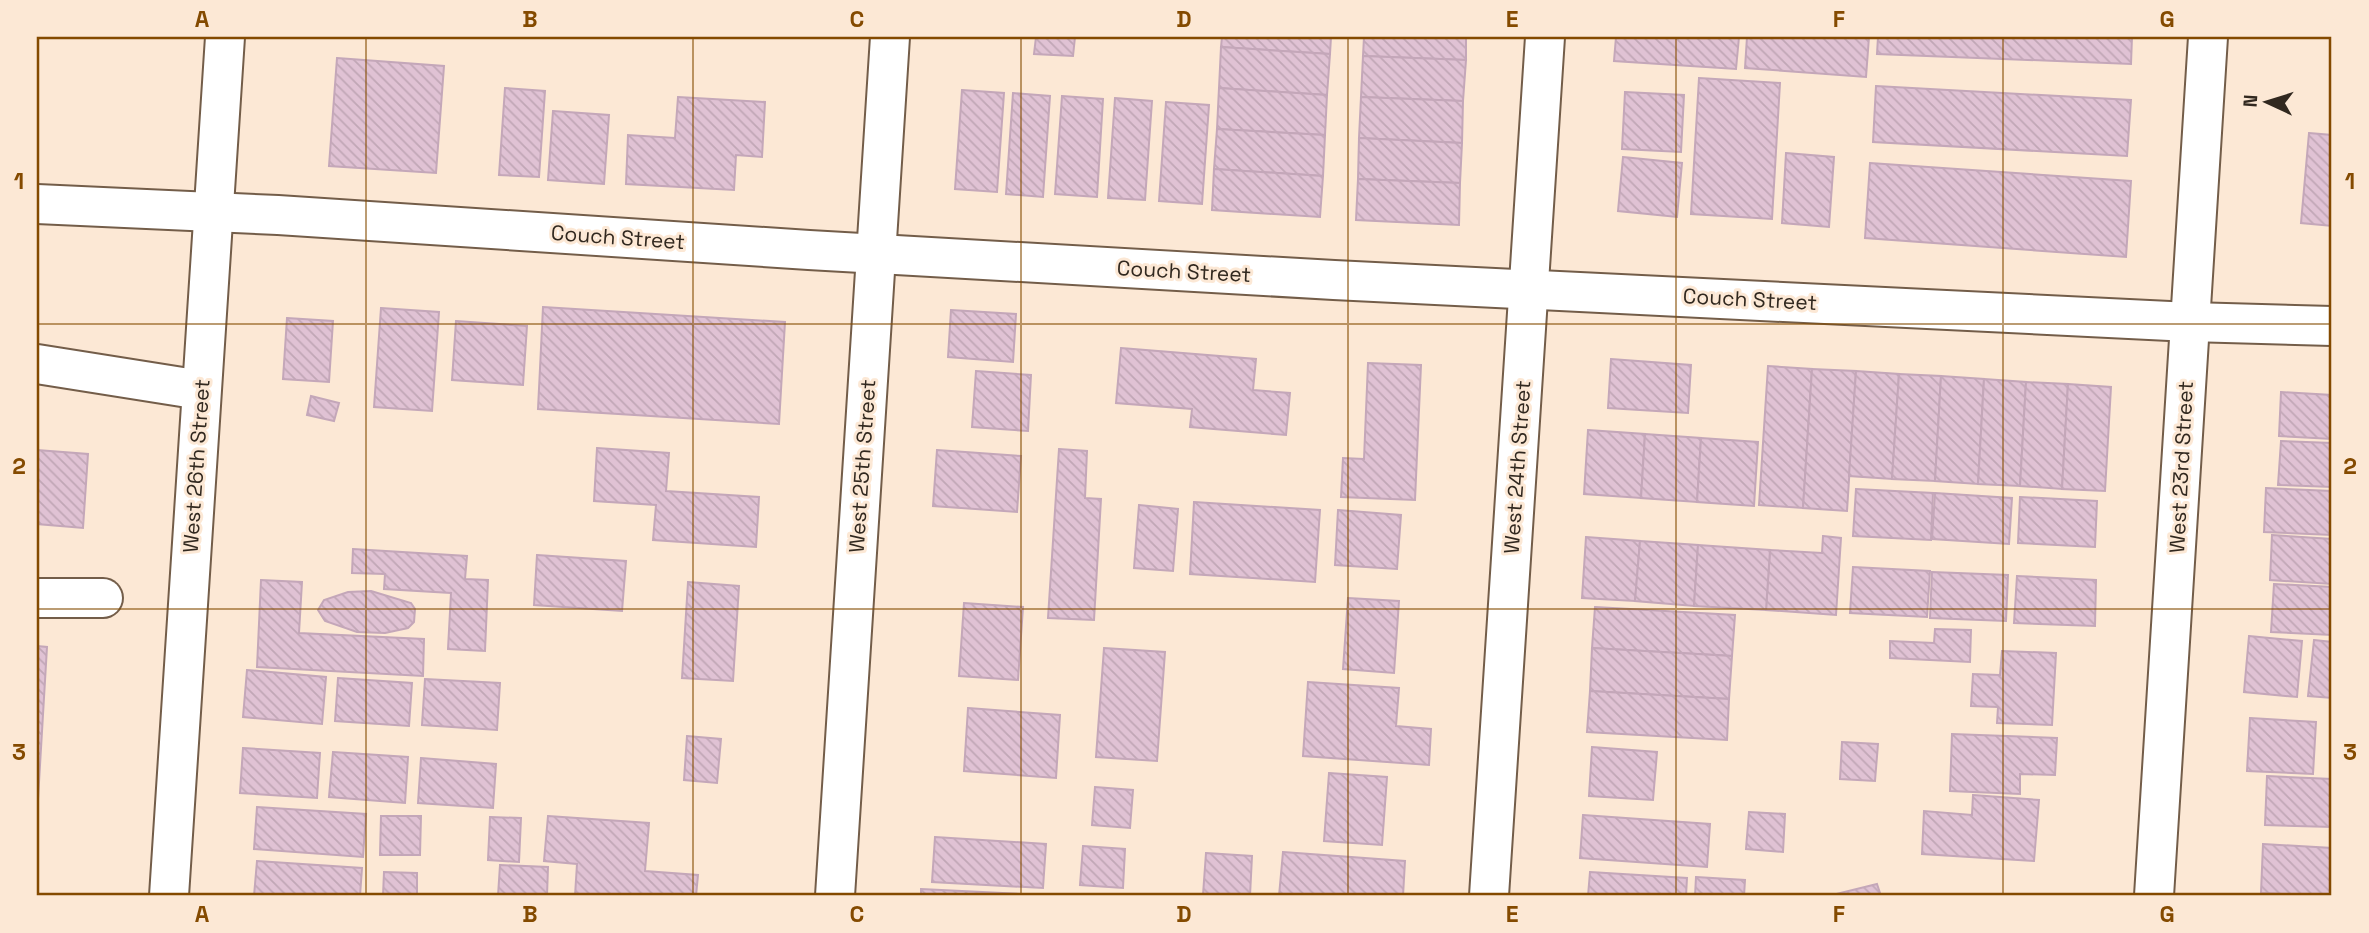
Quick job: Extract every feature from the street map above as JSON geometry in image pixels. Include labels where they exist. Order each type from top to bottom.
[{"type":"street","name":"West 26th Street","points":[[169,896],[225,37]]},
{"type":"street","name":"West 25th Street","points":[[835,896],[890,37]]},
{"type":"street","name":"West 24th Street","points":[[1489,896],[1545,37]]},
{"type":"street","name":"West 23rd Street","points":[[2154,896],[2208,37]]},
{"type":"street","name":"Couch Street","points":[[37,204],[213,212],[876,254],[2190,322],[2332,326]]},
{"type":"street","points":[[37,364],[201,390]]},
{"type":"street","points":[[37,598],[103,598]]},
{"type":"building","points":[[1036,37],[1075,37],[1073,56],[1034,54]]},
{"type":"building","points":[[1222,37],[1331,37],[1330,54],[1221,47]]},
{"type":"building","points":[[1364,37],[1466,37],[1466,60],[1363,56]]},
{"type":"building","points":[[1616,37],[1739,37],[1736,69],[1614,61]]},
{"type":"building","points":[[1747,37],[1869,37],[1866,77],[1745,68]]},
{"type":"building","points":[[1878,37],[2132,37],[2131,64],[1877,54]]},
{"type":"building","points":[[1221,47],[1330,54],[1327,95],[1219,88]]},
{"type":"building","points":[[1363,56],[1466,60],[1463,101],[1361,97]]},
{"type":"building","points":[[337,58],[444,66],[436,173],[329,166]]},
{"type":"building","points":[[1699,78],[1780,83],[1772,219],[1691,214]]},
{"type":"building","points":[[1876,86],[2131,100],[2127,156],[1873,142]]},
{"type":"building","points":[[505,88],[545,91],[539,177],[499,175]]},
{"type":"building","points":[[1219,88],[1327,95],[1325,135],[1217,129]]},
{"type":"building","points":[[962,90],[1004,93],[997,192],[955,189]]},
{"type":"building","points":[[1625,92],[1684,95],[1681,152],[1622,149]]},
{"type":"building","points":[[1013,93],[1050,96],[1043,197],[1006,194]]},
{"type":"building","points":[[1062,96],[1103,99],[1097,197],[1055,194]]},
{"type":"building","points":[[678,97],[765,102],[762,157],[736,155],[734,190],[626,184],[628,135],[675,138]]},
{"type":"building","points":[[1361,97],[1463,101],[1462,143],[1359,138]]},
{"type":"building","points":[[1115,98],[1152,101],[1145,200],[1108,198]]},
{"type":"building","points":[[1166,102],[1209,105],[1202,204],[1159,201]]},
{"type":"building","points":[[553,111],[609,115],[604,184],[548,180]]},
{"type":"building","points":[[1217,129],[1325,135],[1323,176],[1214,169]]},
{"type":"building","points":[[2309,133],[2332,135],[2332,226],[2301,223]]},
{"type":"building","points":[[1359,138],[1462,143],[1460,183],[1358,179]]},
{"type":"building","points":[[1786,153],[1834,157],[1829,227],[1782,223]]},
{"type":"building","points":[[1623,157],[1682,163],[1677,217],[1618,211]]},
{"type":"building","points":[[1870,163],[2131,181],[2126,257],[1865,238]]},
{"type":"building","points":[[1214,169],[1323,176],[1320,217],[1212,210]]},
{"type":"building","points":[[1358,179],[1460,183],[1459,225],[1356,220]]},
{"type":"building","points":[[543,307],[785,322],[779,424],[538,409]]},
{"type":"building","points":[[381,308],[439,312],[432,411],[374,407]]},
{"type":"building","points":[[951,310],[1016,314],[1013,362],[948,357]]},
{"type":"building","points":[[287,318],[333,321],[329,382],[283,379]]},
{"type":"building","points":[[456,321],[527,326],[523,385],[452,380]]},
{"type":"building","points":[[1121,348],[1256,359],[1253,390],[1290,393],[1286,435],[1190,427],[1192,409],[1116,403]]},
{"type":"building","points":[[1611,359],[1691,365],[1688,413],[1608,408]]},
{"type":"building","points":[[1368,363],[1421,365],[1415,500],[1341,497],[1343,458],[1364,459]]},
{"type":"building","points":[[1768,366],[1812,369],[1803,508],[1759,505]]},
{"type":"building","points":[[1812,369],[1856,371],[1847,511],[1803,508]]},
{"type":"building","points":[[976,371],[1031,375],[1028,431],[972,427]]},
{"type":"building","points":[[1856,371],[1899,374],[1892,479],[1849,476]]},
{"type":"building","points":[[1899,374],[1941,376],[1935,481],[1892,479]]},
{"type":"building","points":[[1941,376],[1984,379],[1978,484],[1935,481]]},
{"type":"building","points":[[1984,379],[2026,382],[2020,486],[1978,484]]},
{"type":"building","points":[[2026,382],[2068,384],[2062,489],[2020,486]]},
{"type":"building","points":[[2068,384],[2111,387],[2105,491],[2062,489]]},
{"type":"building","points":[[2281,392],[2332,395],[2332,439],[2279,436]]},
{"type":"building","points":[[311,396],[339,403],[334,421],[307,415]]},
{"type":"building","points":[[1588,430],[1645,434],[1641,498],[1584,494]]},
{"type":"building","points":[[1645,434],[1701,438],[1697,502],[1641,498]]},
{"type":"building","points":[[1701,438],[1758,442],[1754,506],[1697,502]]},
{"type":"building","points":[[2281,441],[2332,443],[2332,487],[2278,485]]},
{"type":"building","points":[[597,448],[669,453],[666,491],[759,497],[756,547],[653,540],[656,505],[594,501]]},
{"type":"building","points":[[1059,449],[1087,451],[1085,498],[1101,499],[1094,620],[1048,618]]},
{"type":"building","points":[[37,450],[88,454],[83,528],[37,524]]},
{"type":"building","points":[[937,450],[1021,456],[1017,512],[933,506]]},
{"type":"building","points":[[2266,488],[2332,491],[2332,535],[2264,532]]},
{"type":"building","points":[[1856,489],[1933,493],[1931,540],[1853,536]]},
{"type":"building","points":[[1935,493],[2012,498],[2009,544],[1932,539]]},
{"type":"building","points":[[2020,497],[2097,501],[2095,547],[2018,543]]},
{"type":"building","points":[[1194,502],[1320,510],[1315,582],[1190,574]]},
{"type":"building","points":[[1139,505],[1178,509],[1173,571],[1134,568]]},
{"type":"building","points":[[1338,510],[1401,515],[1397,569],[1335,565]]},
{"type":"building","points":[[2272,535],[2332,539],[2332,584],[2270,580]]},
{"type":"building","points":[[1823,536],[1841,538],[1836,615],[1766,610],[1770,550],[1822,553]]},
{"type":"building","points":[[1586,537],[1640,541],[1635,601],[1582,598]]},
{"type":"building","points":[[1640,541],[1698,545],[1694,606],[1635,601]]},
{"type":"building","points":[[1698,545],[1770,550],[1766,610],[1694,606]]},
{"type":"building","points":[[353,549],[467,556],[465,579],[488,580],[485,651],[448,649],[451,593],[384,589],[385,574],[352,573]]},
{"type":"building","points":[[537,555],[626,561],[622,611],[534,605]]},
{"type":"building","points":[[1853,567],[1930,571],[1927,617],[1850,613]]},
{"type":"building","points":[[1932,572],[2008,575],[2006,621],[1930,618]]},
{"type":"building","points":[[2017,576],[2096,580],[2095,626],[2014,623]]},
{"type":"building","points":[[261,580],[302,582],[299,633],[424,639],[423,676],[257,667]]},
{"type":"building","points":[[688,582],[739,586],[733,681],[682,678]]},
{"type":"building","points":[[2274,584],[2332,587],[2332,635],[2271,632]]},
{"type":"building","points":[[371,591],[411,603],[415,609],[414,622],[408,628],[385,633],[357,632],[325,621],[318,610],[324,600],[348,592]]},
{"type":"building","points":[[1348,598],[1399,601],[1394,673],[1343,669]]},
{"type":"building","points":[[964,603],[1023,607],[1018,680],[959,676]]},
{"type":"building","points":[[1595,607],[1735,615],[1732,656],[1592,648]]},
{"type":"building","points":[[1935,629],[1971,630],[1970,662],[1890,658],[1890,641],[1934,643]]},
{"type":"building","points":[[2249,636],[2302,641],[2297,697],[2244,692]]},
{"type":"building","points":[[2314,640],[2332,642],[2332,698],[2308,696]]},
{"type":"building","points":[[37,646],[47,647],[37,816]]},
{"type":"building","points":[[1104,648],[1165,652],[1157,761],[1096,757]]},
{"type":"building","points":[[1592,648],[1732,656],[1729,699],[1590,691]]},
{"type":"building","points":[[2002,651],[2056,653],[2052,725],[1997,723],[1998,707],[1971,706],[1973,674],[2000,675]]},
{"type":"building","points":[[247,670],[326,677],[322,724],[243,717]]},
{"type":"building","points":[[338,678],[412,683],[409,726],[335,721]]},
{"type":"building","points":[[425,679],[500,683],[497,730],[422,725]]},
{"type":"building","points":[[1308,682],[1399,688],[1396,726],[1431,729],[1429,765],[1303,756]]},
{"type":"building","points":[[1590,691],[1729,699],[1727,740],[1587,732]]},
{"type":"building","points":[[968,708],[1060,715],[1056,778],[964,771]]},
{"type":"building","points":[[2250,718],[2316,722],[2313,774],[2247,771]]},
{"type":"building","points":[[1952,734],[2057,738],[2055,775],[2020,774],[2020,794],[1950,791]]},
{"type":"building","points":[[687,736],[721,739],[717,783],[684,780]]},
{"type":"building","points":[[1842,742],[1878,744],[1875,781],[1840,779]]},
{"type":"building","points":[[1592,747],[1657,752],[1653,800],[1589,796]]},
{"type":"building","points":[[243,748],[320,753],[317,798],[240,793]]},
{"type":"building","points":[[333,752],[408,757],[405,803],[329,797]]},
{"type":"building","points":[[421,758],[496,764],[493,808],[418,803]]},
{"type":"building","points":[[1329,773],[1387,777],[1382,845],[1324,841]]},
{"type":"building","points":[[2267,776],[2332,779],[2332,827],[2265,825]]},
{"type":"building","points":[[1095,787],[1133,790],[1130,828],[1092,825]]},
{"type":"building","points":[[1973,795],[2039,800],[2034,861],[1922,854],[1924,811],[1972,815]]},
{"type":"building","points":[[257,807],[366,814],[363,857],[254,849]]},
{"type":"building","points":[[1749,812],[1785,814],[1783,852],[1746,849]]},
{"type":"building","points":[[1583,815],[1710,824],[1707,867],[1580,858]]},
{"type":"building","points":[[381,816],[421,816],[420,855],[380,855]]},
{"type":"building","points":[[548,816],[649,823],[645,871],[698,875],[696,896],[575,896],[577,864],[544,861]]},
{"type":"building","points":[[490,817],[521,818],[519,862],[488,860]]},
{"type":"building","points":[[935,837],[1046,844],[1043,888],[932,882]]},
{"type":"building","points":[[2263,844],[2332,848],[2332,896],[2261,893]]},
{"type":"building","points":[[1083,846],[1125,849],[1123,888],[1080,885]]},
{"type":"building","points":[[1283,852],[1405,861],[1403,896],[1279,896]]},
{"type":"building","points":[[1206,853],[1252,856],[1250,896],[1203,895]]},
{"type":"building","points":[[257,861],[362,868],[360,896],[254,896]]},
{"type":"building","points":[[500,865],[548,867],[547,896],[498,896]]},
{"type":"building","points":[[384,872],[417,873],[417,896],[383,896]]},
{"type":"building","points":[[1590,872],[1687,878],[1686,896],[1588,896]]},
{"type":"building","points":[[1696,877],[1745,880],[1744,896],[1695,896]]},
{"type":"building","points":[[1877,884],[1881,896],[1832,895]]},
{"type":"building","points":[[921,889],[1041,895],[1041,896],[921,896]]}]
